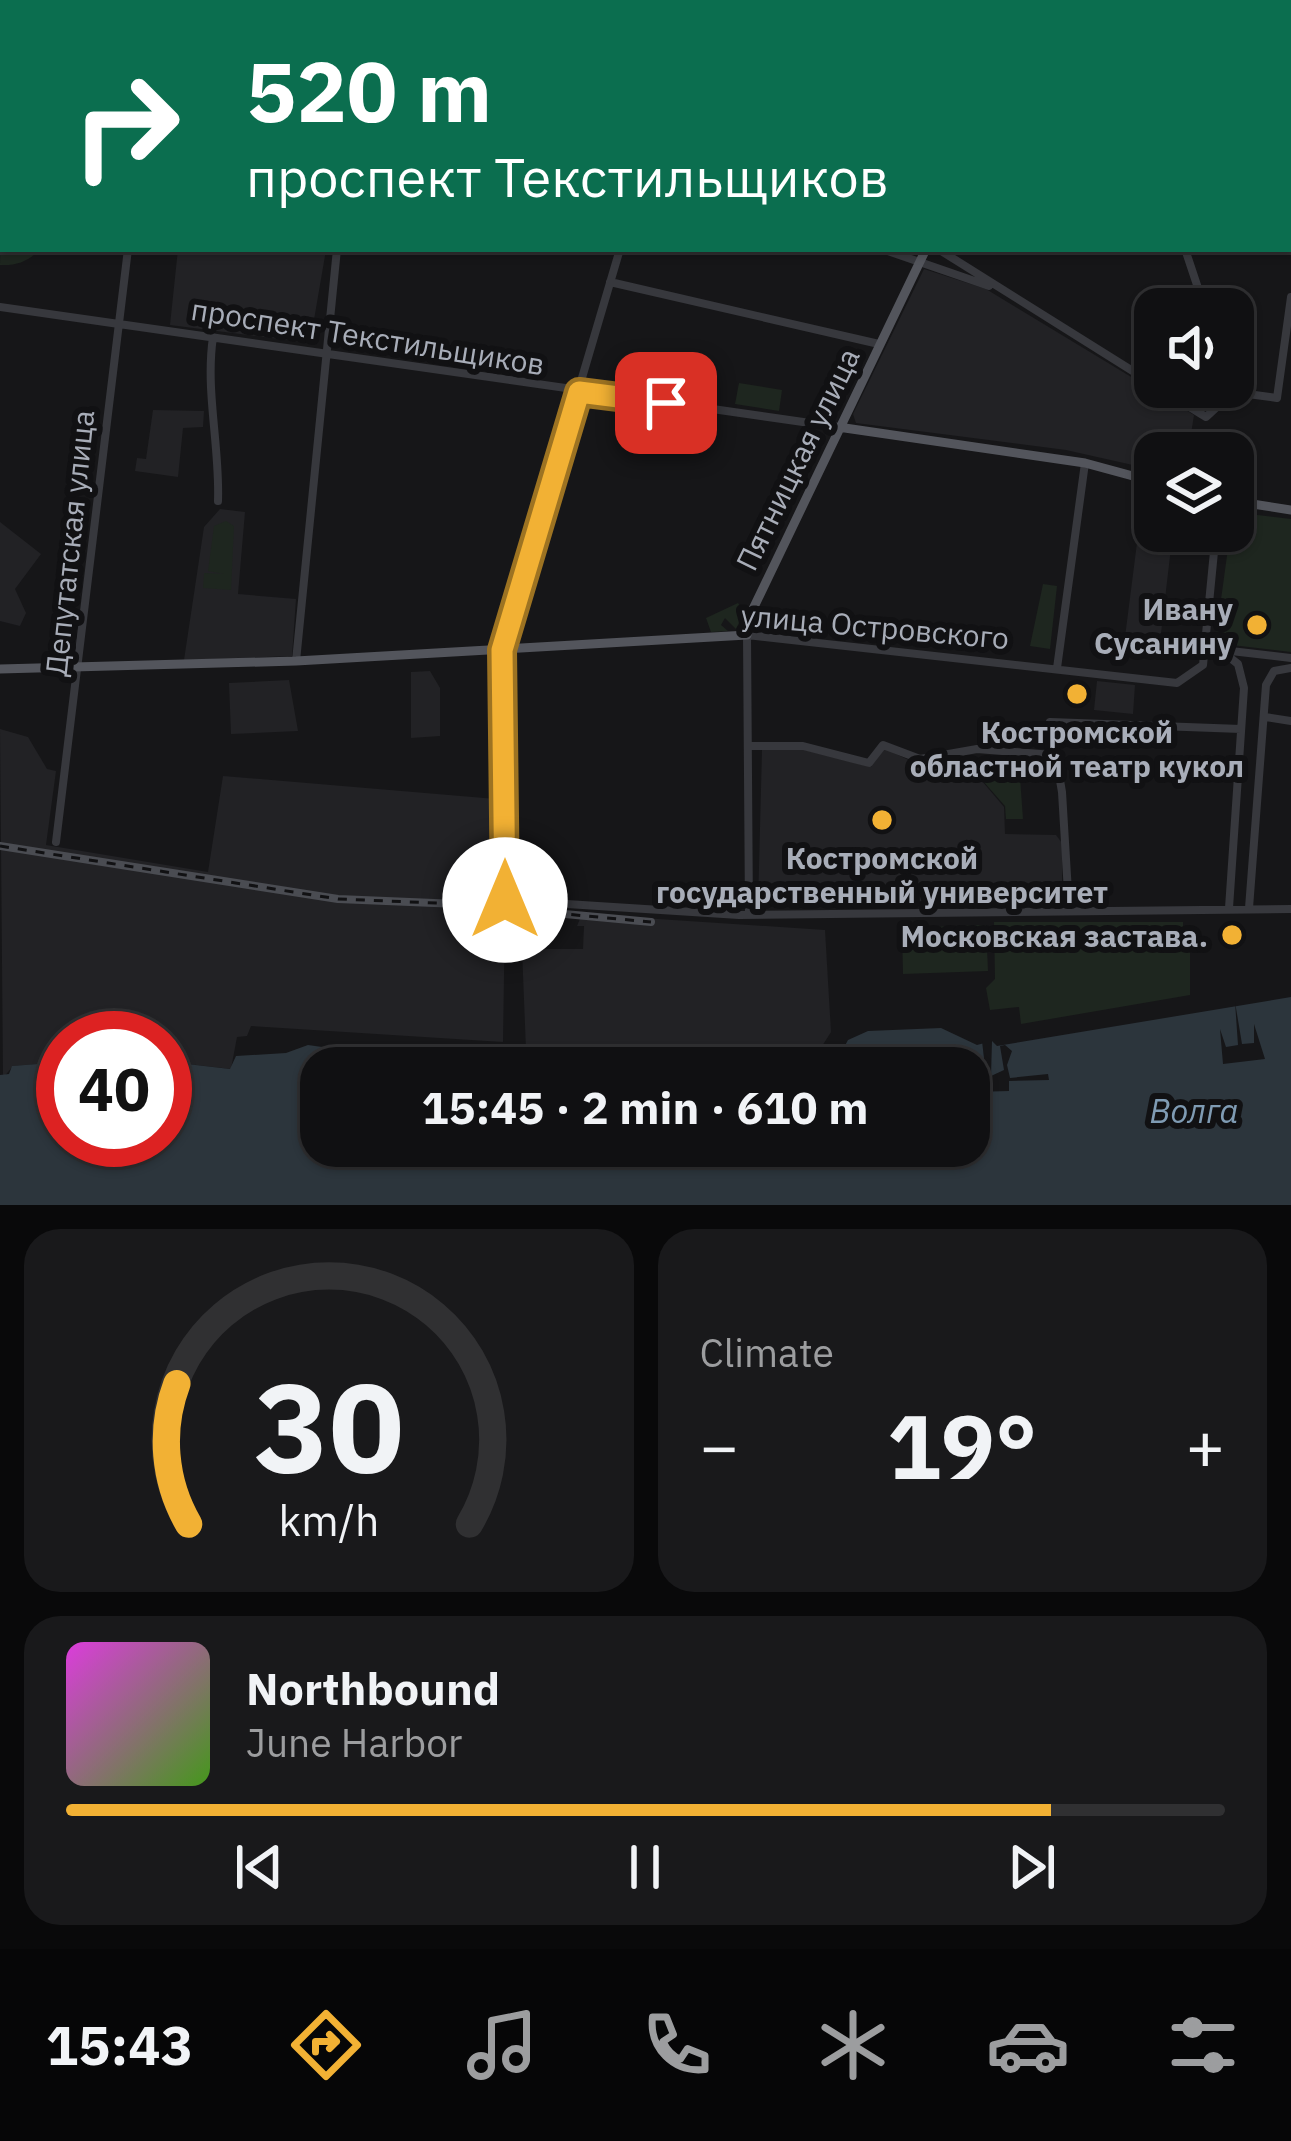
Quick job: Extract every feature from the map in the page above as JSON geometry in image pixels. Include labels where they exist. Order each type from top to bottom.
[{"type":"main road","name":"Пятницкая улица","points":[[747,635],[753,609],[924,252]]},
{"type":"main road","name":"проспект Текстильщиков","points":[[838,427],[1085,463],[1134,476]]},
{"type":"main road","points":[[1254,505],[1291,511]]},
{"type":"main road","name":"улица Островского","points":[[0,669],[296,661],[747,635]]},
{"type":"street","name":"Депутатская улица","points":[[56,842],[128,252]]},
{"type":"street","points":[[296,661],[337,252]]},
{"type":"street","points":[[619,252],[502,650],[505,900],[748,914],[1291,908]]},
{"type":"street","points":[[891,252],[995,288]]},
{"type":"street","points":[[942,252],[1134,373]]},
{"type":"street","points":[[1186,252],[1198,288]]},
{"type":"street","points":[[610,282],[879,344]]},
{"type":"street","points":[[1254,394],[1277,398],[1291,297]]},
{"type":"street","name":"проспект Текстильщиков","points":[[0,307],[838,427]]},
{"type":"street","points":[[213,337],[208,374],[217,415],[218,501]]},
{"type":"street","points":[[1057,668],[1085,463]]},
{"type":"street","points":[[1214,552],[1205,648],[1291,658]]},
{"type":"street","name":"улица Островского","points":[[747,635],[1177,683],[1196,675],[1205,648]]},
{"type":"street","name":"Пятницкая улица","points":[[747,635],[748,914]]},
{"type":"street","points":[[1220,649],[1243,672],[1228,908]]},
{"type":"street","points":[[1249,908],[1269,677],[1291,668]]},
{"type":"street","points":[[1069,909],[1060,767],[1053,755],[1050,722],[1241,725],[1264,718],[1291,722]]},
{"type":"street","points":[[748,746],[803,746],[869,763],[884,746],[920,759],[977,749],[1053,755]]},
{"type":"shaded area","points":[[0,252],[37,252],[22,262],[0,265]]},
{"type":"shaded area","points":[[178,252],[326,252],[310,343],[170,325]]},
{"type":"shaded area","points":[[924,269],[986,289],[1134,379],[1134,408],[1182,408],[1194,415],[1191,432],[1134,432],[1134,465],[1066,450],[856,423],[853,414]]},
{"type":"shaded area","points":[[739,383],[782,390],[779,411],[735,404]]},
{"type":"shaded area","points":[[153,410],[204,411],[203,427],[183,428],[178,477],[135,471],[137,458],[146,459]]},
{"type":"shaded area","points":[[220,509],[245,512],[238,594],[296,599],[292,656],[184,660],[204,527]]},
{"type":"shaded area","points":[[1254,515],[1291,519],[1291,652],[1215,643],[1228,552],[1254,552]]},
{"type":"shaded area","points":[[226,521],[234,526],[231,590],[203,588],[204,573],[224,574],[208,571],[214,526]]},
{"type":"shaded area","points":[[0,522],[41,554],[15,589],[26,613],[20,626],[0,621]]},
{"type":"shaded area","points":[[1136,552],[1170,552],[1160,642],[1125,637]]},
{"type":"shaded area","points":[[1043,584],[1057,586],[1050,649],[1030,646]]},
{"type":"shaded area","points":[[738,603],[744,612],[736,629],[725,618],[721,625],[728,631],[711,632],[706,618]]},
{"type":"shaded area","points":[[430,671],[440,688],[440,736],[411,738],[411,672]]},
{"type":"shaded area","points":[[289,680],[298,731],[231,734],[229,683]]},
{"type":"shaded area","points":[[1097,681],[1135,685],[1133,714],[1094,710]]},
{"type":"shaded area","points":[[0,729],[28,737],[47,769],[56,771],[46,845],[208,872],[223,776],[496,799],[497,908],[505,909],[503,1042],[251,1026],[247,1036],[237,1037],[231,1069],[192,1065],[192,1011],[36,1011],[36,1064],[13,1066],[3,1078]]},
{"type":"shaded area","name":"Костромской государственный университет","points":[[883,748],[930,770],[937,761],[973,780],[976,774],[1004,807],[1005,834],[1056,835],[1062,843],[1062,897],[758,906],[762,750],[805,750],[871,767]]},
{"type":"shaded area","points":[[1006,760],[1014,761],[1014,775],[1020,777],[1023,819],[1006,819],[1005,806],[976,773],[977,763],[1002,770]]},
{"type":"shaded area","points":[[827,883],[861,885],[862,903],[827,904]]},
{"type":"shaded area","points":[[582,914],[825,930],[831,1032],[821,1047],[526,1047],[522,949],[583,949],[584,926],[577,926]]},
{"type":"shaded area","points":[[994,922],[1183,922],[1183,935],[1190,942],[1190,995],[1021,1024],[1019,1007],[990,1010],[986,988],[995,979]]},
{"type":"shaded area","points":[[986,925],[988,971],[903,974],[902,928]]},
{"type":"water","name":"Волга","points":[[1291,997],[1291,1205],[0,1205],[0,1075],[9,1074],[12,1066],[36,1064],[36,1167],[192,1167],[192,1065],[230,1069],[236,1056],[300,1048],[300,1167],[990,1167],[990,1047],[844,1047],[848,1040],[868,1031],[941,1028],[977,1045],[992,1041],[997,1046]]},
{"type":"pier","points":[[1235,1002],[1242,1044],[1254,1043],[1254,1024],[1265,1059],[1223,1064],[1220,1029],[1226,1047],[1238,1045]]},
{"type":"pier","points":[[982,1041],[992,1041],[991,1076],[1004,1070],[1000,1046],[1005,1045],[1012,1051],[1007,1065],[1010,1078],[1048,1074],[1049,1080],[1009,1081],[1009,1091],[990,1092],[990,1047],[983,1047]]},
{"type":"railway","points":[[0,846],[338,899],[458,904],[651,922]]},
{"type":"place","name":"Ивану Сусанину","points":[[1257,625]]},
{"type":"place","name":"Костромской областной театр кукол","points":[[1077,694]]},
{"type":"place","name":"Костромской государственный университет","points":[[882,820]]},
{"type":"place","name":"Московская застава.","points":[[1232,935]]},
{"type":"route","points":[[505,900],[502,650],[579,392],[666,403]]}]
